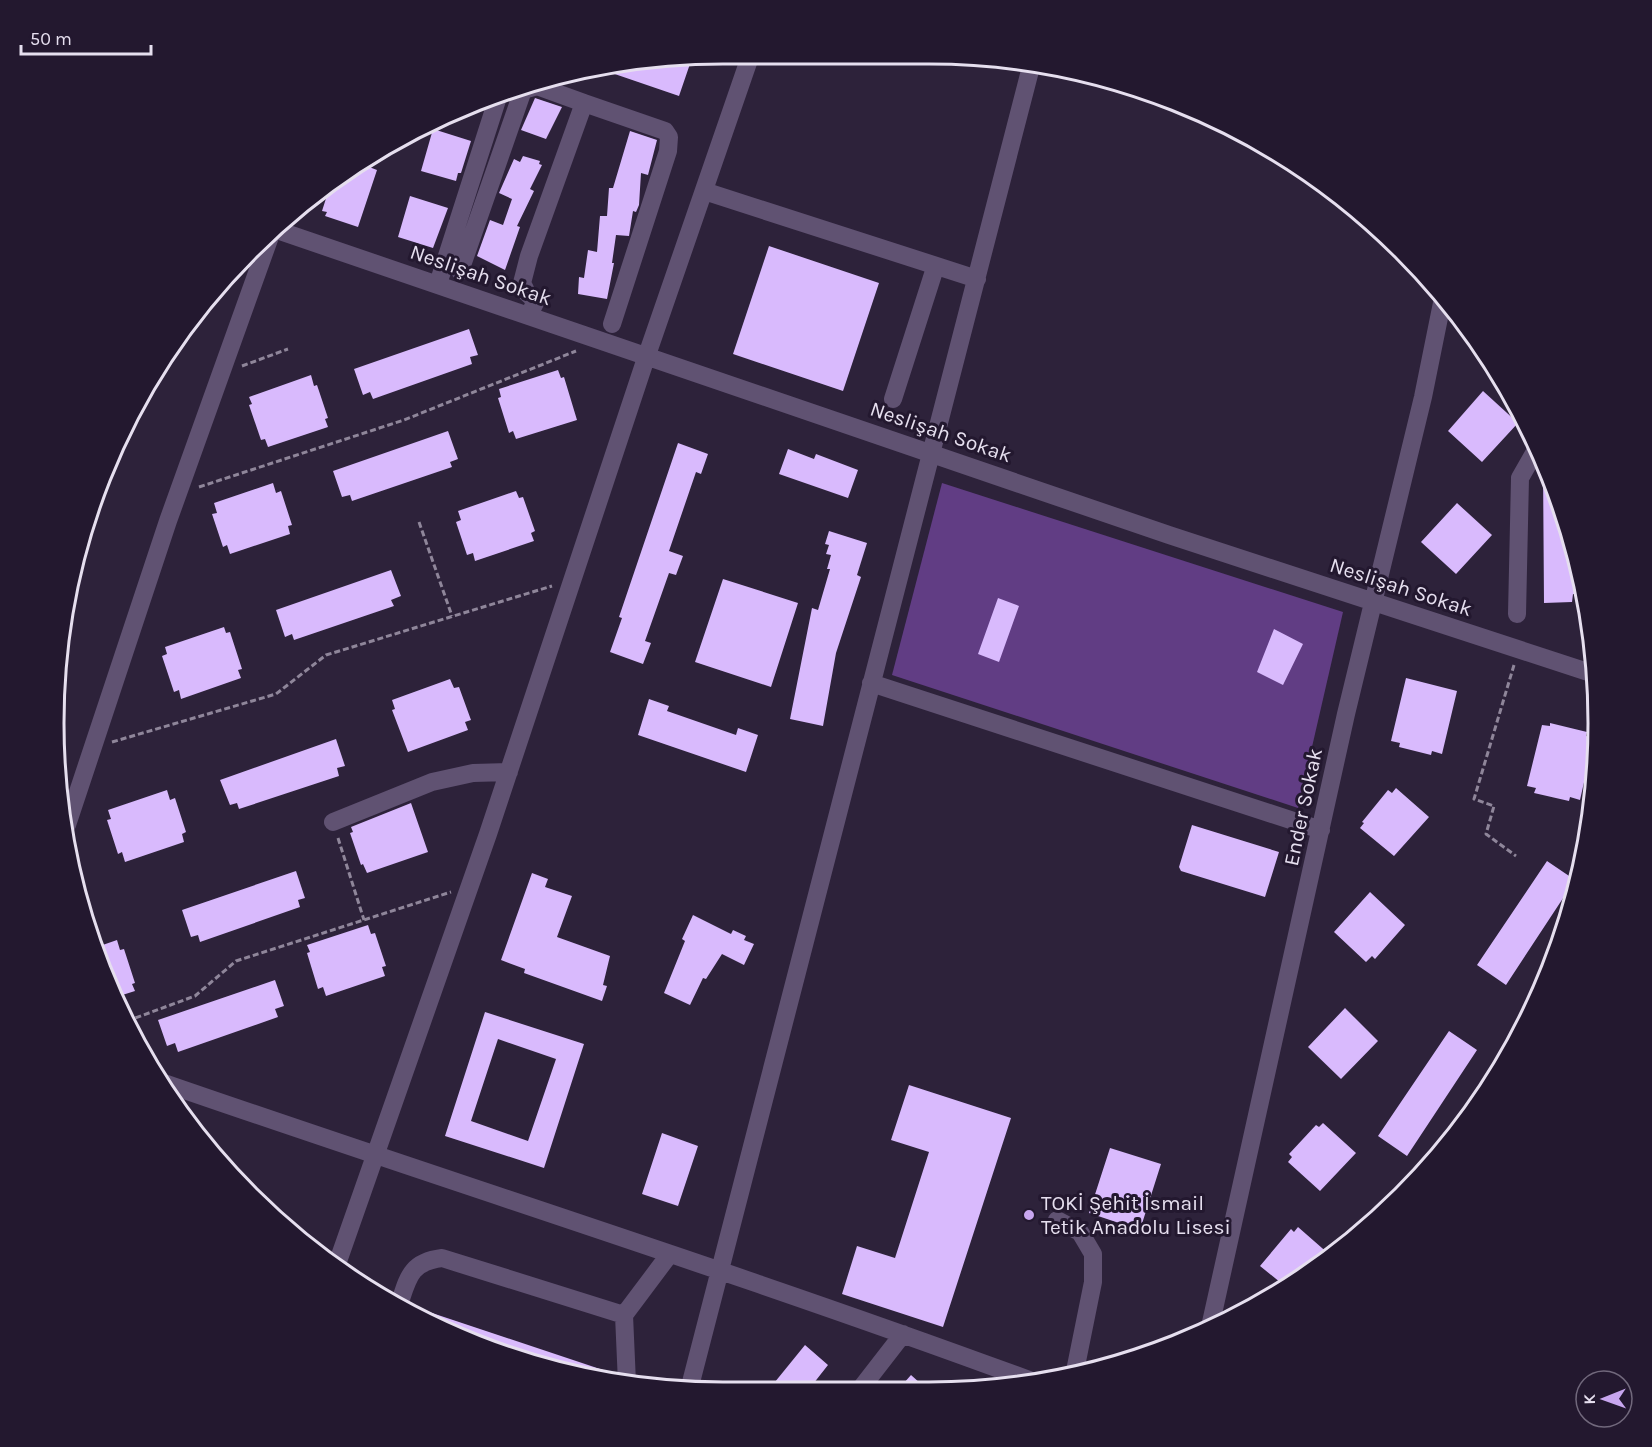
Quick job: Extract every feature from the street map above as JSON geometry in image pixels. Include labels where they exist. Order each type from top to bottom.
[{"type":"street","points":[[339,1258],[509,772],[647,355],[748,64]]},
{"type":"street","points":[[691,1381],[1030,72]]},
{"type":"street","points":[[546,89],[664,131],[669,138],[668,150],[607,332]]},
{"type":"street","points":[[460,271],[521,96]]},
{"type":"street","points":[[529,315],[536,301],[527,293],[522,283],[529,256],[584,103]]},
{"type":"street","points":[[438,284],[495,106]]},
{"type":"street","points":[[704,191],[935,268],[977,279]]},
{"type":"street","name":"Neslişah Sokak","points":[[276,240],[438,284],[529,315],[607,332],[647,355],[1585,671]]},
{"type":"street","points":[[71,814],[177,494],[263,254]]},
{"type":"street","points":[[893,399],[935,268]]},
{"type":"street","name":"Ender Sokak","points":[[1212,1319],[1372,601],[1423,397],[1441,309]]},
{"type":"street","points":[[1517,614],[1520,478],[1531,458]]},
{"type":"street","points":[[871,683],[1321,830]]},
{"type":"street","points":[[333,822],[432,782],[473,773],[509,772]]},
{"type":"street","points":[[174,1086],[903,1334],[1013,1377]]},
{"type":"street","points":[[1057,1220],[1080,1232],[1093,1254],[1093,1282],[1076,1365]]},
{"type":"street","points":[[627,1375],[624,1315],[669,1255]]},
{"type":"street","points":[[401,1298],[409,1275],[424,1260],[442,1258],[624,1315]]},
{"type":"street","points":[[866,1382],[903,1334]]},
{"type":"path","points":[[177,494],[404,420],[607,332]]},
{"type":"path","points":[[221,374],[288,349]]},
{"type":"path","points":[[419,522],[452,616]]},
{"type":"path","points":[[93,748],[276,694],[326,655],[572,579]]},
{"type":"path","points":[[1515,856],[1486,834],[1494,806],[1474,799],[1519,649]]},
{"type":"path","points":[[333,822],[364,920]]},
{"type":"path","points":[[134,1018],[195,996],[236,961],[469,886]]},
{"type":"shaded area","points":[[942,483],[1343,612],[1298,808],[892,675]]},
{"type":"building","points":[[689,66],[679,96],[614,74]]},
{"type":"building","points":[[535,98],[562,107],[546,139],[521,130]]},
{"type":"building","points":[[436,130],[471,141],[461,173],[458,173],[456,181],[421,171],[432,132]]},
{"type":"building","points":[[630,131],[657,140],[648,175],[641,173],[639,205],[636,212],[633,211],[629,236],[616,235],[612,263],[614,263],[607,299],[578,294],[579,277],[584,278],[588,250],[597,252],[600,216],[607,216],[609,188],[613,188]]},
{"type":"building","points":[[523,156],[540,161],[539,164],[542,165],[530,189],[534,191],[517,226],[520,227],[505,270],[477,256],[490,220],[503,225],[512,199],[499,193],[514,159],[520,162]]},
{"type":"building","points":[[371,168],[377,170],[358,227],[325,216],[327,212],[322,211],[326,198]]},
{"type":"building","points":[[410,196],[448,208],[433,248],[398,237]]},
{"type":"building","points":[[769,246],[879,283],[843,391],[733,354]]},
{"type":"building","points":[[469,329],[478,355],[470,357],[472,364],[373,399],[370,392],[363,395],[354,369]]},
{"type":"building","points":[[558,370],[561,378],[564,377],[577,420],[516,439],[513,431],[509,433],[498,398],[501,397],[499,389]]},
{"type":"building","points":[[311,375],[314,386],[317,385],[328,418],[325,419],[328,427],[268,447],[265,439],[261,440],[249,405],[252,404],[249,397]]},
{"type":"building","points":[[1483,391],[1512,418],[1516,425],[1482,462],[1448,431]]},
{"type":"building","points":[[448,431],[458,459],[450,462],[452,467],[352,501],[350,495],[342,497],[333,471]]},
{"type":"building","points":[[678,443],[708,454],[701,474],[696,472],[669,551],[683,556],[676,575],[669,573],[645,641],[651,643],[643,664],[610,652],[622,618],[619,617]]},
{"type":"building","points":[[788,449],[814,459],[816,454],[858,470],[848,498],[779,474]]},
{"type":"building","points":[[273,483],[276,493],[281,491],[292,525],[288,526],[290,534],[230,554],[227,545],[223,547],[212,514],[217,513],[214,503]]},
{"type":"building","points":[[1543,487],[1553,512],[1575,594],[1572,602],[1544,603]]},
{"type":"building","points":[[516,491],[519,498],[523,497],[535,531],[531,533],[534,541],[475,561],[473,553],[467,555],[456,522],[461,520],[458,511]]},
{"type":"building","points":[[1457,503],[1492,535],[1456,574],[1421,542]]},
{"type":"building","points":[[829,531],[867,543],[857,575],[861,577],[836,653],[823,726],[790,719],[812,608],[818,610],[830,569],[827,569],[831,555],[826,554],[829,545],[825,544]]},
{"type":"building","points":[[391,570],[401,596],[391,600],[394,606],[294,640],[292,634],[285,637],[276,610]]},
{"type":"building","points":[[723,579],[798,603],[771,687],[695,662]]},
{"type":"building","points":[[998,598],[1019,606],[999,662],[978,654]]},
{"type":"building","points":[[224,627],[226,633],[230,632],[242,669],[238,670],[241,678],[181,699],[179,690],[174,692],[162,656],[167,654],[165,647]]},
{"type":"building","points":[[1274,629],[1303,644],[1283,685],[1257,672]]},
{"type":"building","points":[[1406,678],[1457,691],[1442,754],[1432,751],[1431,755],[1399,747],[1400,743],[1391,741]]},
{"type":"building","points":[[450,679],[454,688],[459,687],[471,720],[465,722],[468,730],[408,752],[392,710],[395,709],[392,700]]},
{"type":"building","points":[[649,699],[669,706],[667,711],[736,735],[738,728],[758,735],[746,772],[638,735]]},
{"type":"building","points":[[1550,723],[1587,732],[1585,778],[1580,800],[1570,797],[1569,801],[1534,793],[1536,788],[1527,786],[1542,725],[1550,726]]},
{"type":"building","points":[[336,739],[345,766],[337,768],[339,776],[239,809],[237,803],[230,805],[220,780]]},
{"type":"building","points":[[1396,788],[1429,817],[1394,856],[1360,828],[1364,823],[1362,822],[1388,790],[1392,793]]},
{"type":"building","points":[[167,790],[170,800],[175,798],[186,832],[182,834],[184,842],[125,862],[122,852],[118,854],[107,820],[111,819],[108,810]]},
{"type":"building","points":[[411,803],[428,852],[367,873],[363,864],[361,865],[350,833],[353,832],[351,827]]},
{"type":"building","points":[[1192,825],[1279,852],[1265,897],[1181,871],[1179,867]]},
{"type":"building","points":[[1547,861],[1569,876],[1564,896],[1506,985],[1477,965]]},
{"type":"building","points":[[296,871],[305,898],[298,900],[300,907],[200,942],[198,935],[191,937],[182,910]]},
{"type":"building","points":[[532,873],[548,879],[545,887],[572,896],[557,937],[610,956],[603,985],[607,986],[602,1001],[524,973],[525,969],[501,960]]},
{"type":"building","points":[[1370,892],[1405,925],[1375,959],[1372,956],[1366,962],[1334,932]]},
{"type":"building","points":[[693,915],[731,934],[733,930],[746,936],[744,940],[754,944],[744,965],[722,954],[706,979],[703,978],[690,1005],[664,993],[685,941],[682,939]]},
{"type":"building","points":[[368,925],[371,934],[375,933],[386,966],[382,967],[385,976],[326,996],[323,987],[318,989],[307,953],[310,952],[307,945]]},
{"type":"building","points":[[117,940],[120,950],[124,949],[135,983],[132,984],[135,991],[123,995],[103,945]]},
{"type":"building","points":[[275,980],[284,1006],[275,1009],[278,1017],[178,1052],[175,1043],[167,1046],[158,1020]]},
{"type":"building","points":[[1345,1008],[1378,1041],[1341,1079],[1308,1047]]},
{"type":"building","points":[[485,1012],[584,1044],[544,1168],[445,1136]],"holes":[[[498,1039],[556,1059],[528,1141],[471,1121]]]},
{"type":"building","points":[[1449,1031],[1477,1050],[1407,1156],[1378,1136]]},
{"type":"building","points":[[909,1085],[1011,1118],[943,1327],[842,1294],[857,1246],[895,1258],[929,1152],[891,1140]]},
{"type":"building","points":[[1323,1123],[1356,1153],[1320,1191],[1288,1162],[1292,1157],[1289,1154],[1316,1125],[1319,1127]]},
{"type":"building","points":[[662,1133],[698,1146],[678,1206],[642,1194]]},
{"type":"building","points":[[1110,1148],[1161,1164],[1140,1230],[1089,1213]]},
{"type":"building","points":[[1298,1227],[1324,1250],[1279,1281],[1260,1266],[1291,1229],[1294,1232]]},
{"type":"building","points":[[423,1310],[611,1373],[512,1348]]},
{"type":"building","points":[[805,1345],[828,1365],[815,1382],[775,1382]]},
{"type":"building","points":[[911,1375],[919,1382],[905,1382]]},
{"type":"place","name":"TOKİ Şehit İsmail Tetik Anadolu Lisesi","points":[[1029,1215]]}]
